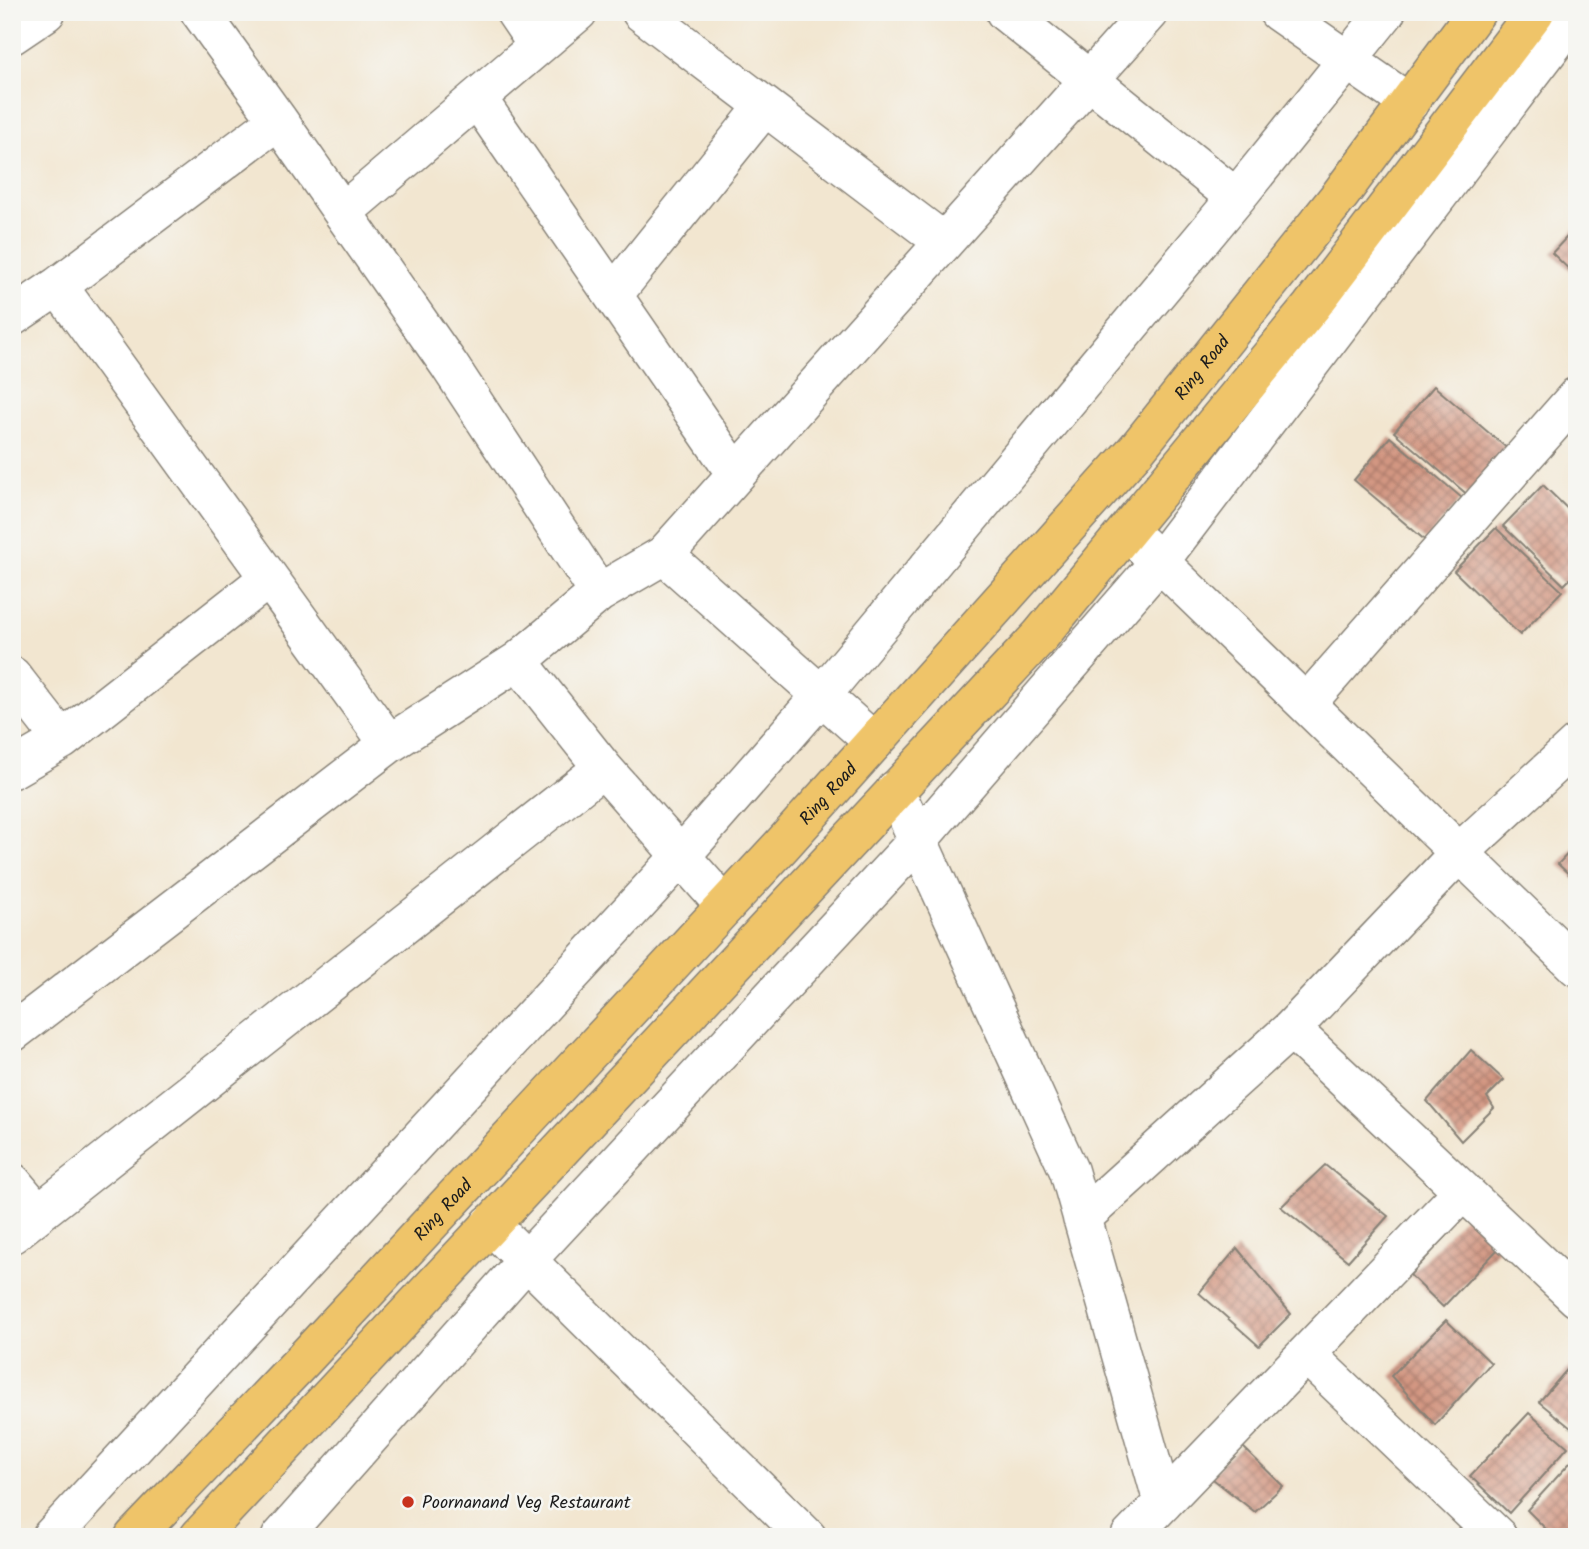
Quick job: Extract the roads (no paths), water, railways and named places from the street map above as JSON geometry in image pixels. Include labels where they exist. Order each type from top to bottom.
[{"type":"highway","name":"Ring Road","points":[[134,1537],[313,1349],[725,906],[1136,450],[1340,195],[1476,12]]},
{"type":"highway","points":[[199,1537],[1040,636],[1311,307],[1535,12]]},
{"type":"street","points":[[200,12],[449,365],[599,593]]},
{"type":"street","points":[[515,12],[538,46]]},
{"type":"street","points":[[343,212],[578,12]]},
{"type":"street","points":[[640,12],[944,242]]},
{"type":"street","points":[[1005,12],[1236,198]]},
{"type":"street","points":[[12,1033],[389,744],[518,661],[599,593],[664,555],[1150,12]]},
{"type":"street","points":[[1278,12],[1409,103]]},
{"type":"street","points":[[51,1537],[681,856],[821,696],[1236,198],[1386,12]]},
{"type":"street","points":[[281,1537],[527,1261],[918,840],[1160,561],[1577,13]]},
{"type":"street","points":[[477,98],[736,474]]},
{"type":"street","points":[[613,295],[765,106]]},
{"type":"street","points":[[12,317],[58,286],[278,120]]},
{"type":"street","points":[[58,286],[389,744]]},
{"type":"street","points":[[1306,704],[1577,396]]},
{"type":"street","points":[[1127,530],[1577,967]]},
{"type":"street","points":[[664,555],[874,742]]},
{"type":"street","points":[[12,768],[62,740],[269,578]]},
{"type":"street","points":[[518,661],[603,768],[725,906]]},
{"type":"street","points":[[12,676],[62,740]]},
{"type":"street","points":[[1082,1218],[1291,1029],[1459,853],[1577,744]]},
{"type":"street","points":[[12,1182],[25,1224],[603,768]]},
{"type":"street","points":[[895,790],[1069,1171],[1163,1503]]},
{"type":"street","points":[[1291,1029],[1577,1298]]},
{"type":"street","points":[[1130,1537],[1463,1191]]},
{"type":"street","points":[[490,1224],[807,1537]]},
{"type":"street","points":[[1306,1354],[1498,1537]]},
{"type":"place","name":"Poornanand Veg Restaurant","points":[[408,1502]]}]
